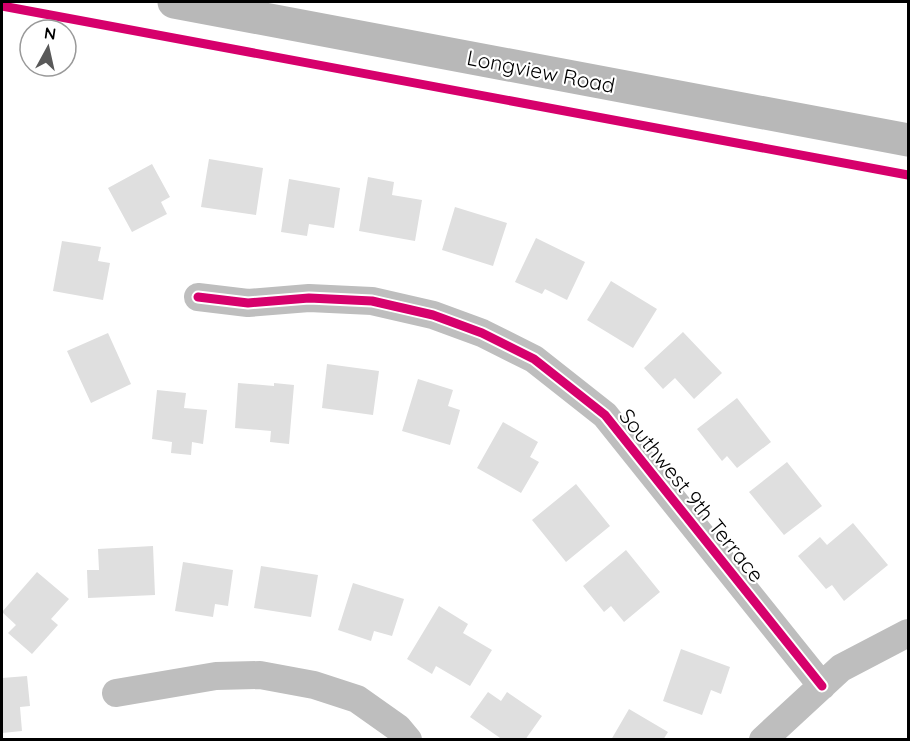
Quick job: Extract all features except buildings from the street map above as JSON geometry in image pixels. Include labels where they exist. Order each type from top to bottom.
[{"type":"street","name":"Longview Road","points":[[174,2],[221,6],[909,140]]},
{"type":"street","name":"Southwest 9th Terrace","points":[[198,297],[248,303],[309,298],[372,301],[433,315],[482,333],[534,360],[605,415],[822,686]]},
{"type":"street","points":[[763,740],[841,668],[909,633]]},
{"type":"street","points":[[116,693],[216,676],[260,675],[314,685],[357,699],[398,728],[408,740]]},
{"type":"cycle path","points":[[2,6],[908,175]]},
{"type":"cycle path","points":[[198,297],[248,303],[309,298],[372,301],[433,315],[482,333],[534,359],[605,415],[822,686]]}]
